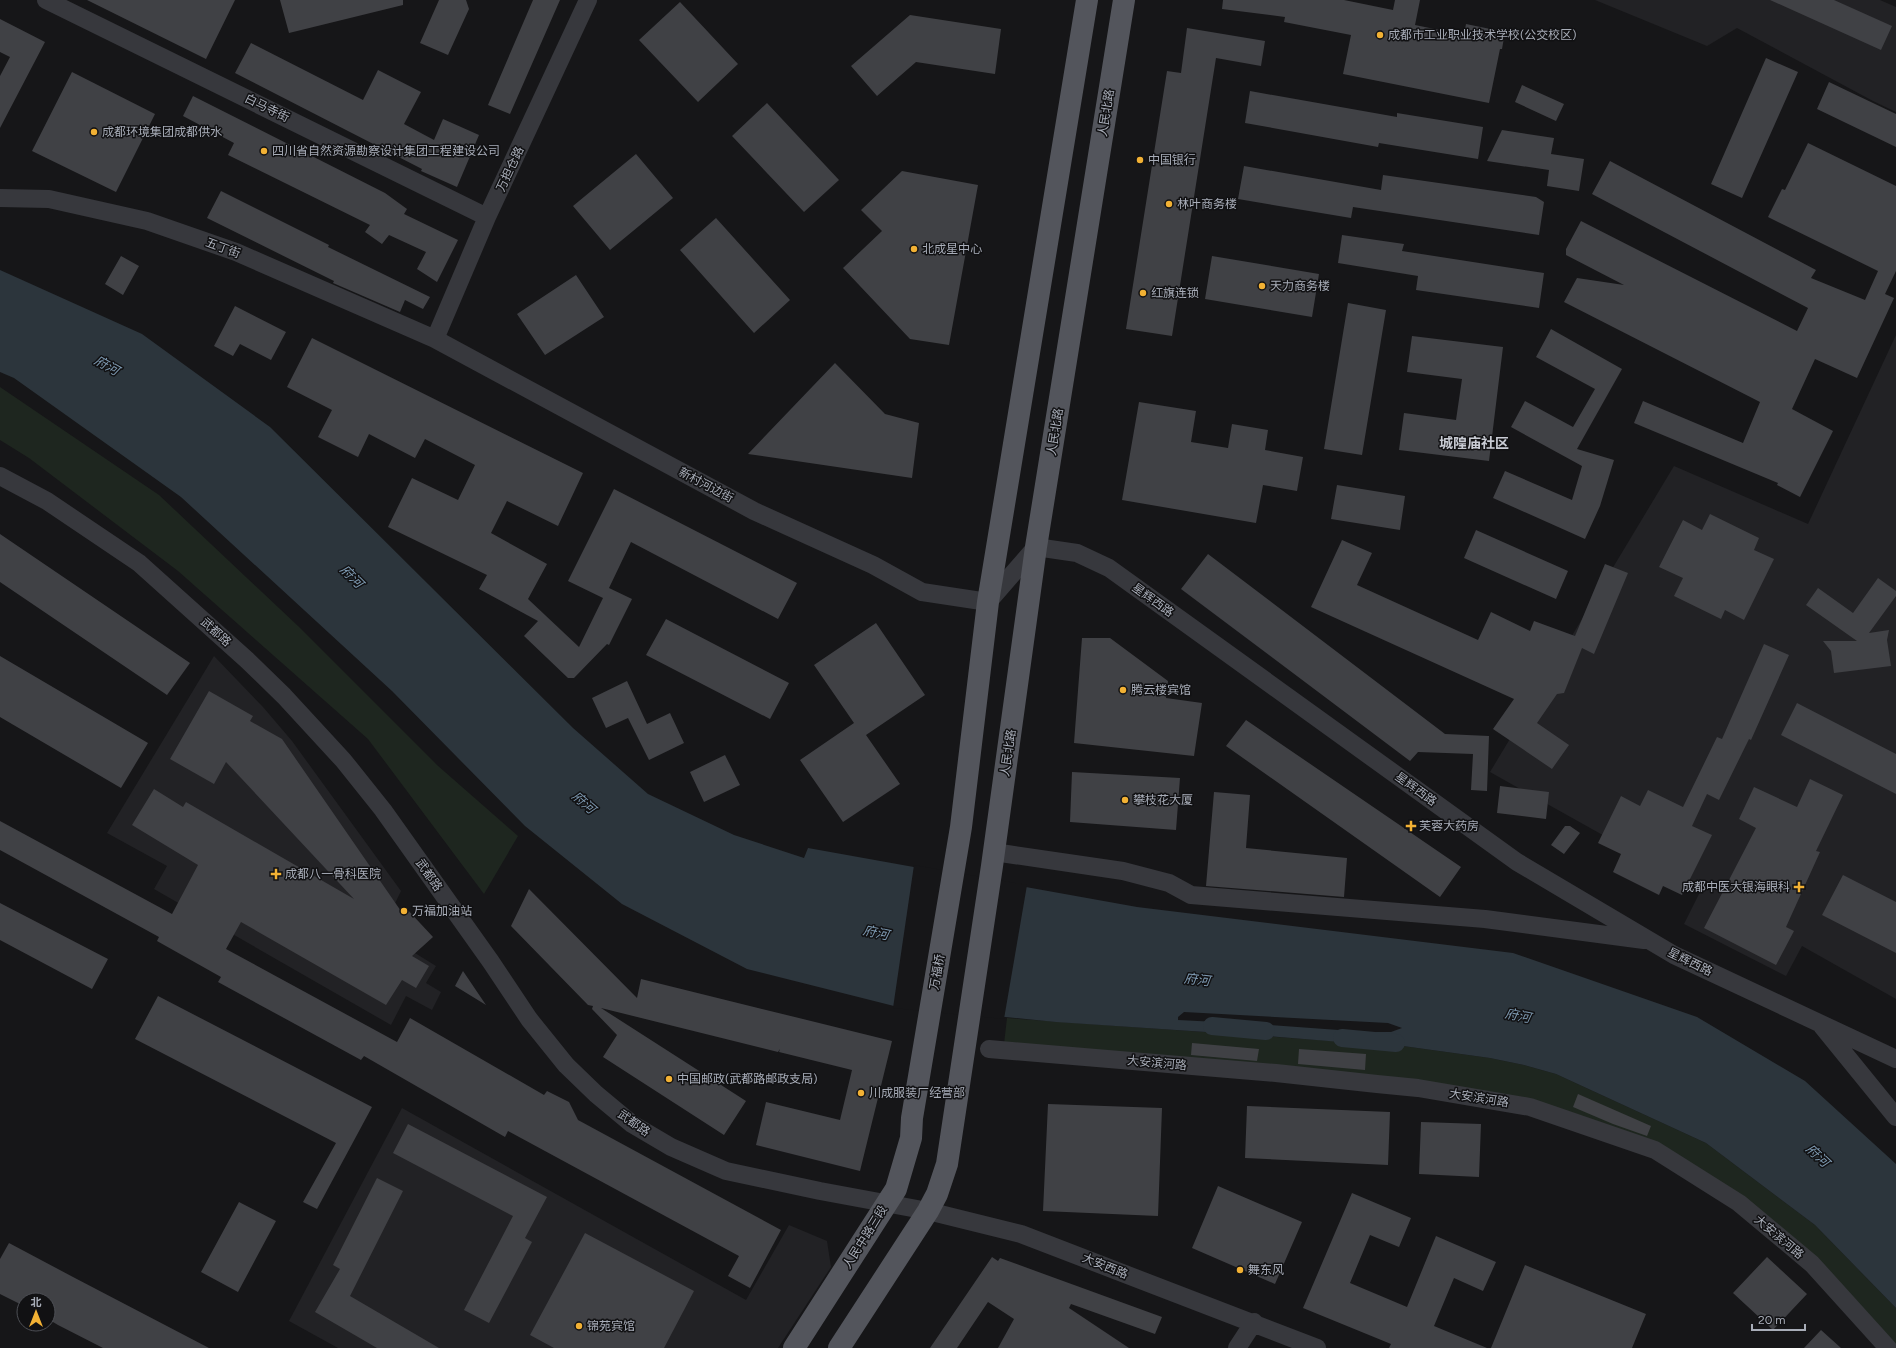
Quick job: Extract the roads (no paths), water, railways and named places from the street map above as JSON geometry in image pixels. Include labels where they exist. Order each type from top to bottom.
[{"type":"main road","points":[[988,602],[1087,0]]},
{"type":"main road","name":"人民北路","points":[[993,859],[1036,547],[1124,0]]},
{"type":"main road","name":"万福桥","points":[[912,1118],[961,827],[988,602]]},
{"type":"main road","points":[[839,1348],[928,1211],[937,1194],[946,1164],[954,1120],[993,859]]},
{"type":"main road","name":"人民中路三段","points":[[794,1348],[896,1189],[911,1138],[912,1118]]},
{"type":"street","name":"白马寺街","points":[[46,0],[487,217]]},
{"type":"street","name":"万担仓路","points":[[435,339],[487,217],[588,0]]},
{"type":"street","name":"五丁街","points":[[0,198],[49,199],[147,222],[236,252],[435,339]]},
{"type":"street","name":"新村河边街","points":[[435,339],[754,511],[873,565],[922,592],[988,602]]},
{"type":"street","name":"武都路","points":[[0,476],[47,501],[139,563],[247,660],[284,696],[343,760],[383,810],[538,1030],[566,1065],[596,1094],[632,1124],[671,1147],[726,1171],[886,1204]]},
{"type":"street","points":[[988,602],[1036,547]]},
{"type":"street","name":"星辉西路","points":[[1036,547],[1077,553],[1109,568],[1517,862],[1674,955],[1896,1059]]},
{"type":"street","points":[[993,859],[1123,871],[1169,883],[1191,895],[1485,919],[1650,941]]},
{"type":"street","points":[[1819,1023],[1896,1117]]},
{"type":"street","name":"大安滨河路","points":[[989,1049],[1354,1081],[1418,1088],[1530,1107],[1655,1150],[1739,1203],[1812,1264],[1888,1348]]},
{"type":"street","name":"大安西路","points":[[886,1204],[928,1211],[1021,1234],[1254,1322],[1317,1348]]},
{"type":"street","points":[[1237,1348],[1254,1322]]},
{"type":"water","name":"府河","points":[[0,270],[142,334],[270,427],[573,728],[648,794],[734,835],[804,858],[808,848],[1137,907],[1513,953],[1697,1017],[1805,1081],[1896,1164],[1896,1308],[1815,1225],[1706,1143],[1556,1074],[1524,1065],[1490,1058],[1403,1046],[1371,1044],[1373,1032],[1391,1032],[1402,1028],[1388,1023],[1184,1012],[1178,1017],[1178,1020],[1237,1023],[1236,1034],[1056,1022],[894,1006],[747,969],[622,904],[525,826],[392,691],[181,497],[14,378],[0,372]]},
{"type":"water","points":[[1242,1023],[1366,1032],[1365,1044],[1241,1034]]},
{"type":"waterway","points":[[1212,1026],[1266,1031]]},
{"type":"waterway","points":[[1342,1038],[1396,1043]]},
{"type":"place","name":"成都市工业职业技术学校(公交校区)","points":[[1380,35]]},
{"type":"place","name":"成都环境集团成都供水","points":[[94,132]]},
{"type":"place","name":"四川省自然资源勘察设计集团工程建设公司","points":[[264,151]]},
{"type":"place","name":"中国银行","points":[[1140,160]]},
{"type":"place","name":"林叶商务楼","points":[[1169,204]]},
{"type":"place","name":"北成星中心","points":[[914,249]]},
{"type":"place","name":"天力商务楼","points":[[1262,286]]},
{"type":"place","name":"红旗连锁","points":[[1143,293]]},
{"type":"place","name":"腾云楼宾馆","points":[[1123,690]]},
{"type":"place","name":"攀枝花大厦","points":[[1125,800]]},
{"type":"place","name":"芙蓉大药房","points":[[1411,826]]},
{"type":"place","name":"成都八一骨科医院","points":[[276,874]]},
{"type":"place","name":"成都中医大银海眼科","points":[[1799,887]]},
{"type":"place","name":"万福加油站","points":[[404,911]]},
{"type":"place","name":"中国邮政(武都路邮政支局)","points":[[669,1079]]},
{"type":"place","name":"川成服装厂经营部","points":[[861,1093]]},
{"type":"place","name":"舞东风","points":[[1240,1270]]},
{"type":"place","name":"锦苑宾馆","points":[[579,1326]]},
{"type":"district","name":"城隍庙社区","points":[[1474,443]]}]
